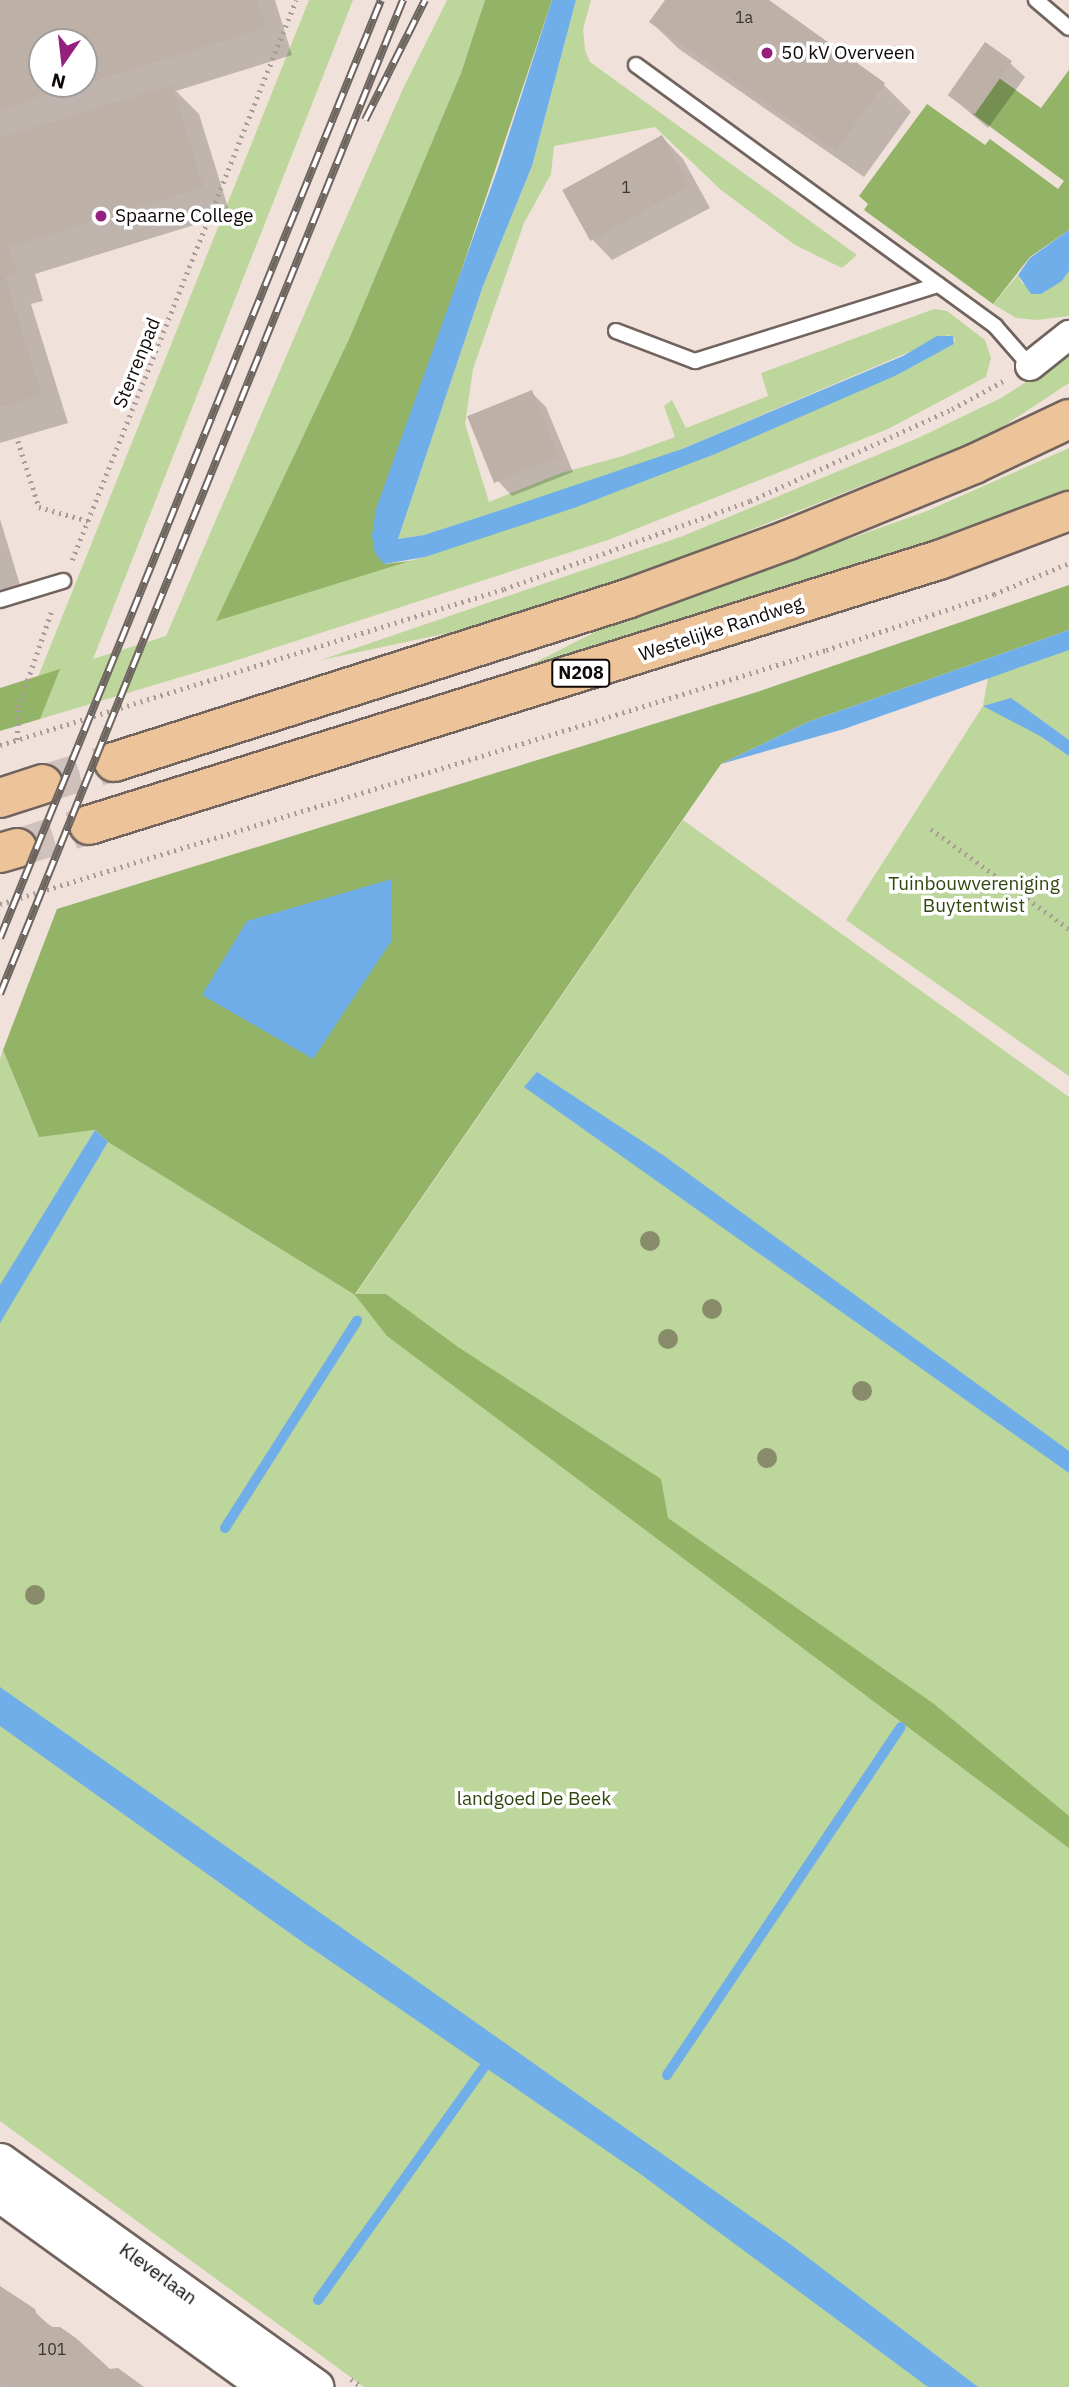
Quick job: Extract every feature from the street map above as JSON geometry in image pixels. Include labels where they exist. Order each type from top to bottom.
[{"type":"main road","points":[[114,762],[627,599],[788,540],[912,489],[1069,419]]},
{"type":"main road","name":"Westelijke Randweg","points":[[89,825],[939,560],[1069,511]]},
{"type":"main road","points":[[0,798],[43,784]]},
{"type":"street","points":[[1030,366],[1069,335]]},
{"type":"street","name":"Kleverlaan","points":[[0,2161],[316,2387]]},
{"type":"street","name":"Kleverlaan","points":[[0,2194],[268,2387]]},
{"type":"lane","points":[[1036,0],[1069,28]]},
{"type":"lane","points":[[636,65],[995,327],[1030,366]]},
{"type":"lane","points":[[616,331],[695,361],[938,285]]},
{"type":"lane","points":[[0,600],[63,581]]},
{"type":"path","name":"Sterrenpad","points":[[17,740],[18,707],[63,581],[296,0]]},
{"type":"path","points":[[0,745],[505,589],[750,501],[952,409],[1030,366]]},
{"type":"path","points":[[18,441],[39,507],[88,521]]},
{"type":"path","points":[[0,904],[863,638],[995,594],[1069,563]]},
{"type":"path","points":[[931,829],[1069,929]]},
{"type":"green space","points":[[309,0],[353,0],[93,659],[166,636],[402,91],[447,0],[485,0],[461,73],[349,339],[217,620],[366,572],[425,557],[897,375],[954,344],[955,339],[949,335],[682,449],[623,471],[424,535],[398,539],[483,286],[532,166],[576,0],[591,0],[583,29],[585,50],[590,62],[857,255],[842,268],[795,245],[721,190],[655,127],[554,146],[551,174],[524,223],[473,369],[465,424],[489,502],[561,473],[623,456],[675,437],[664,406],[672,400],[686,428],[768,396],[761,373],[934,309],[947,311],[985,340],[991,358],[986,377],[888,429],[608,540],[228,663],[40,719],[43,710],[32,692]]},
{"type":"green space","points":[[485,0],[552,0],[424,382],[384,564],[410,561],[216,621],[349,339],[461,73]]},
{"type":"green space","points":[[1069,70],[1069,230],[1030,257],[993,304],[864,210],[868,204],[859,196],[927,104],[985,145],[990,139],[1058,189],[1064,181],[973,114],[999,78],[1041,108]]},
{"type":"green space","points":[[1069,271],[1069,316],[1037,320],[1016,318],[993,304],[1018,275],[1022,284],[1062,281]]},
{"type":"green space","points":[[1069,355],[1069,383],[990,435],[631,577],[467,629],[321,660],[683,536],[918,438],[1001,398]]},
{"type":"green space","points":[[1069,448],[1069,493],[906,553],[524,668],[611,624],[927,511]]},
{"type":"green space","points":[[1069,585],[1069,630],[808,722],[721,764],[355,1294],[386,1294],[458,1347],[661,1479],[668,1518],[934,1704],[1069,1816],[1069,1848],[387,1336],[355,1295],[108,1142],[95,1130],[39,1137],[3,1050],[57,909],[760,691]],"holes":[[[392,880],[392,940],[248,921]]]},
{"type":"green space","name":"Tuinbouwvereniging Buytentwist","points":[[1069,648],[1069,740],[1012,699],[1040,736],[1069,756],[1069,1076],[846,920],[983,706],[988,678]]},
{"type":"green space","points":[[60,669],[40,719],[0,731],[0,688]]},
{"type":"green space","name":"landgoed De Beek","points":[[683,820],[1069,1097],[1069,2387],[364,2387],[0,2121],[0,1059],[3,1050],[30,1116],[63,1134],[95,1130],[85,1146],[101,1154],[108,1142],[355,1295]]},
{"type":"water","points":[[552,0],[576,0],[532,166],[483,286],[398,539],[424,535],[682,449],[903,356],[937,336],[953,336],[954,344],[897,375],[715,454],[574,508],[425,557],[384,564],[375,553],[372,536],[376,509],[498,168]]},
{"type":"water","points":[[1069,230],[1069,271],[1062,281],[1041,294],[1031,294],[1018,275],[1030,258]]},
{"type":"water","points":[[1069,630],[1069,650],[844,729],[721,764],[808,722]]},
{"type":"water","points":[[1011,698],[1069,740],[1069,756],[1040,736],[983,706]]},
{"type":"water","points":[[392,879],[392,940],[313,1059],[202,995],[247,921]]},
{"type":"water","points":[[537,1072],[663,1155],[1069,1451],[1069,1473],[524,1087]]},
{"type":"water","points":[[95,1130],[108,1142],[0,1323],[0,1285]]},
{"type":"water","points":[[0,1687],[790,2244],[978,2387],[928,2387],[639,2173],[301,1941],[0,1726]]},
{"type":"building","points":[[0,0],[257,0],[266,28],[98,80],[98,28],[28,28],[28,98],[39,98],[0,110]]},
{"type":"building","name":"50 kV Overveen","points":[[665,0],[769,0],[885,83],[836,151],[649,22]]},
{"type":"building","points":[[985,42],[1012,61],[975,114],[948,95]]},
{"type":"building","points":[[172,85],[203,187],[9,247],[17,274],[5,277],[42,395],[0,407],[0,138]]},
{"type":"building","points":[[662,135],[690,186],[590,241],[562,190]]},
{"type":"building","points":[[532,390],[559,457],[494,483],[467,416]]},
{"type":"building","points":[[0,2286],[35,2309],[37,2316],[52,2327],[60,2327],[76,2338],[110,2369],[118,2368],[144,2387],[7,2387],[3,2384],[0,2387]]},
{"type":"waterway","points":[[225,1528],[357,1321]]},
{"type":"waterway","points":[[667,2075],[901,1727]]},
{"type":"waterway","points":[[318,2300],[484,2067]]},
{"type":"tunnel","points":[[43,784],[114,762]]},
{"type":"tunnel","points":[[17,848],[89,825]]},
{"type":"railway","points":[[0,938],[381,0]]},
{"type":"railway","points":[[0,994],[403,0]]},
{"type":"railway","points":[[365,120],[425,0]]},
{"type":"place","name":"50 kV Overveen","points":[[767,53]]},
{"type":"place","name":"Spaarne College","points":[[101,216]]}]
